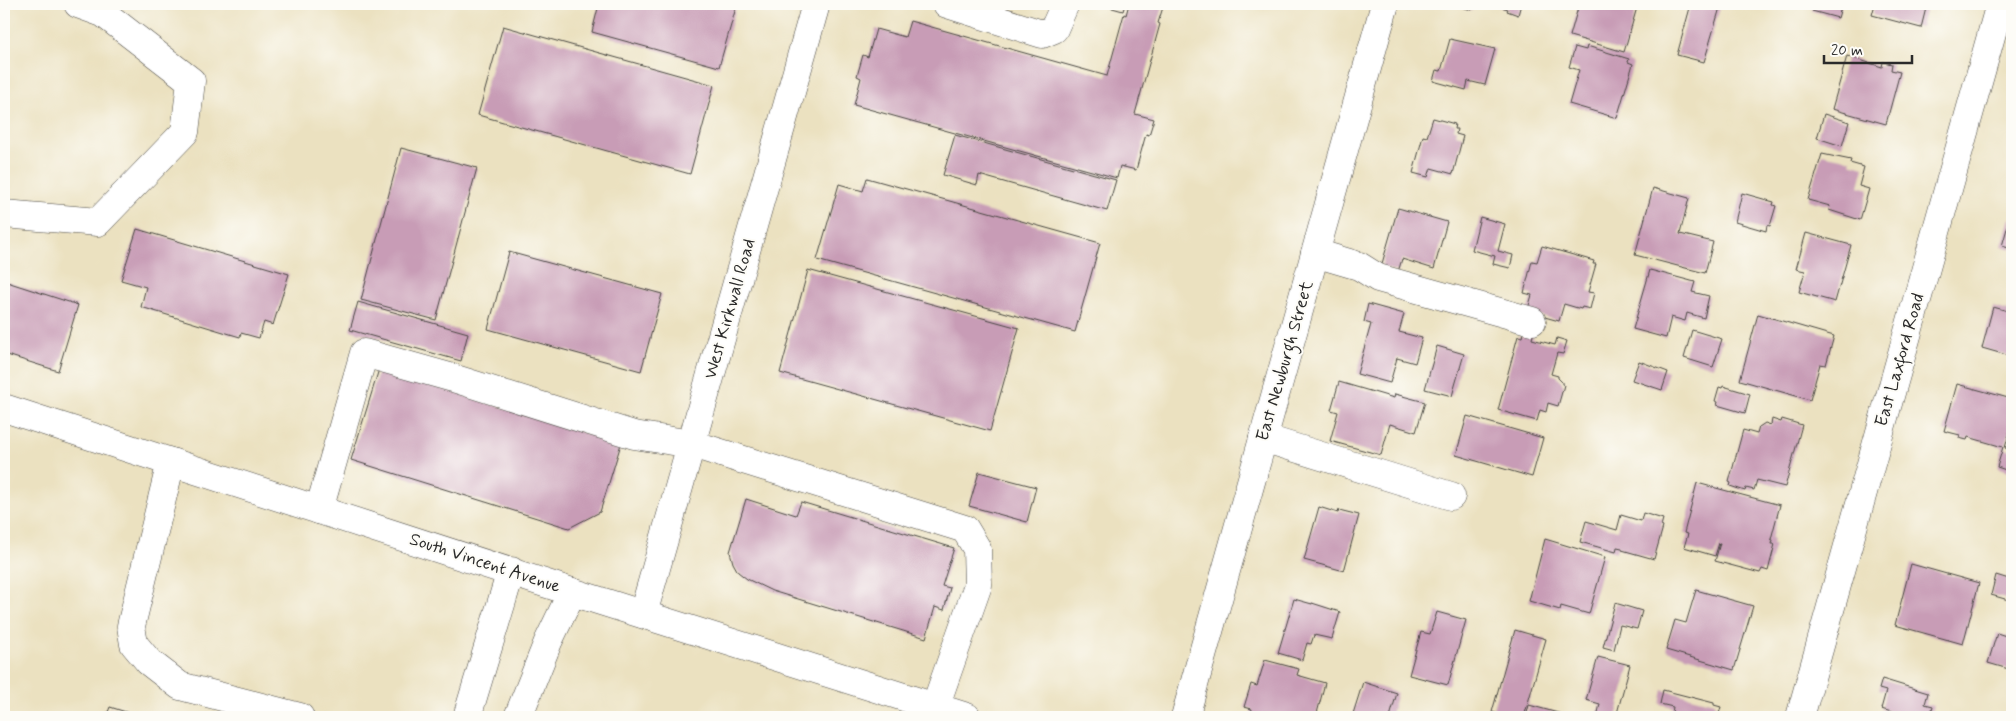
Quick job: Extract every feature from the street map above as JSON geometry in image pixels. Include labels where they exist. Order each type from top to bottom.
[{"type":"street","points":[[4,214],[98,222],[184,132],[191,81],[103,13],[78,4]]},
{"type":"street","name":"West Kirkwall Road","points":[[644,614],[816,4]]},
{"type":"street","points":[[947,4],[1042,34],[1054,29],[1065,4]]},
{"type":"street","name":"East Newburgh Street","points":[[1185,717],[1385,4]]},
{"type":"street","name":"East Laxford Road","points":[[1800,717],[2000,4]]},
{"type":"street","points":[[1315,253],[1359,266],[1378,278],[1532,321]]},
{"type":"street","points":[[319,510],[364,353],[453,378],[634,435],[692,444],[965,529],[977,549],[978,585],[935,707]]},
{"type":"street","name":"South Vincent Avenue","points":[[4,408],[572,592],[967,717]]},
{"type":"street","points":[[1263,438],[1451,496]]},
{"type":"street","points":[[171,462],[131,626],[134,644],[149,662],[180,686],[300,717]]},
{"type":"street","points":[[467,717],[511,571]]},
{"type":"street","points":[[518,717],[548,642],[572,592]]},
{"type":"building","points":[[599,4],[737,4],[719,67],[592,32]]},
{"type":"building","points":[[1098,4],[1125,4],[1123,11]]},
{"type":"building","points":[[1129,4],[1164,4],[1135,114],[1154,119],[1149,135],[1146,134],[1136,170],[1120,166],[1117,178],[854,105],[861,78],[857,76],[863,55],[868,57],[876,29],[905,37],[910,21],[1107,76],[1124,14],[1126,15]]},
{"type":"building","points":[[1451,4],[1473,4],[1472,10]]},
{"type":"building","points":[[1490,4],[1521,4],[1518,15],[1507,11],[1508,9]]},
{"type":"building","points":[[1579,4],[1638,4],[1624,52],[1570,36]]},
{"type":"building","points":[[1691,4],[1721,4],[1704,62],[1677,55]]},
{"type":"building","points":[[1814,4],[1842,4],[1838,18],[1812,11]]},
{"type":"building","points":[[1875,4],[1927,4],[1921,28],[1872,15]]},
{"type":"building","points":[[503,26],[714,85],[690,174],[478,115]]},
{"type":"building","points":[[1450,39],[1495,49],[1485,85],[1468,81],[1466,90],[1433,81],[1436,70],[1441,71]]},
{"type":"building","points":[[1587,46],[1629,59],[1628,62],[1633,64],[1617,118],[1569,104],[1579,70],[1569,67],[1575,47],[1586,50]]},
{"type":"building","points":[[1847,56],[1882,67],[1883,62],[1892,64],[1891,70],[1900,72],[1886,124],[1832,109]]},
{"type":"building","points":[[1824,114],[1849,122],[1842,146],[1817,138]]},
{"type":"building","points":[[1433,118],[1455,124],[1456,134],[1463,136],[1453,174],[1431,168],[1428,177],[1413,173],[1423,136],[1427,137]]},
{"type":"building","points":[[955,135],[1116,180],[1107,211],[979,175],[977,185],[943,175]]},
{"type":"building","points":[[401,148],[477,168],[436,320],[361,300]]},
{"type":"building","points":[[1822,154],[1851,160],[1850,163],[1864,167],[1859,186],[1869,189],[1860,220],[1829,210],[1830,206],[1808,200]]},
{"type":"building","points":[[867,178],[1100,243],[1075,332],[817,260],[839,184],[863,191]]},
{"type":"building","points":[[1653,188],[1689,198],[1680,234],[1713,242],[1705,273],[1635,255]]},
{"type":"building","points":[[1742,193],[1774,202],[1773,205],[1776,206],[1770,226],[1767,225],[1766,231],[1735,222]]},
{"type":"building","points":[[1398,208],[1447,222],[1434,269],[1402,259],[1398,272],[1381,267]]},
{"type":"building","points":[[1480,217],[1505,224],[1498,251],[1513,255],[1510,268],[1493,264],[1495,256],[1472,250]]},
{"type":"building","points":[[2010,218],[2012,219],[2012,249],[2002,246]]},
{"type":"building","points":[[137,229],[289,274],[273,325],[264,322],[259,338],[241,333],[240,337],[141,307],[146,287],[121,280]]},
{"type":"building","points":[[1806,233],[1851,245],[1835,302],[1799,292],[1805,271],[1796,269]]},
{"type":"building","points":[[1542,246],[1594,261],[1593,264],[1596,264],[1588,292],[1594,293],[1590,309],[1582,307],[1581,309],[1564,304],[1559,321],[1527,312],[1532,295],[1524,293],[1532,261],[1537,262]]},
{"type":"building","points":[[509,252],[662,294],[641,371],[488,329]]},
{"type":"building","points":[[808,270],[1019,328],[990,431],[780,373]]},
{"type":"building","points":[[1650,270],[1695,282],[1692,292],[1709,296],[1704,318],[1687,313],[1685,321],[1671,317],[1666,338],[1633,329]]},
{"type":"building","points":[[4,281],[78,305],[58,371],[4,354]]},
{"type":"building","points":[[358,302],[468,333],[461,361],[350,330]]},
{"type":"building","points":[[1368,304],[1404,314],[1399,332],[1422,338],[1415,363],[1397,358],[1390,383],[1357,374],[1371,324],[1364,322]]},
{"type":"building","points":[[1993,307],[2012,312],[2012,349],[2010,356],[1982,348]]},
{"type":"building","points":[[1758,314],[1834,336],[1826,365],[1820,364],[1810,400],[1740,380]]},
{"type":"building","points":[[1525,329],[1534,331],[1532,339],[1555,345],[1557,338],[1567,341],[1563,354],[1557,353],[1551,374],[1558,376],[1564,385],[1558,406],[1548,403],[1546,412],[1540,410],[1537,421],[1498,410],[1518,336],[1523,337]]},
{"type":"building","points":[[1692,330],[1722,339],[1713,367],[1684,358]]},
{"type":"building","points":[[1437,346],[1464,354],[1452,396],[1425,389]]},
{"type":"building","points":[[1639,361],[1668,372],[1662,390],[1632,380]]},
{"type":"building","points":[[379,369],[621,444],[600,512],[569,528],[351,460]]},
{"type":"building","points":[[1339,382],[1394,398],[1395,394],[1425,402],[1416,432],[1390,424],[1381,455],[1330,441],[1338,412],[1331,410]]},
{"type":"building","points":[[1957,384],[2012,399],[2012,423],[2005,448],[2012,450],[2012,472],[1997,467],[2003,447],[1968,437],[1967,440],[1959,438],[1960,435],[1944,431]]},
{"type":"building","points":[[1723,386],[1750,394],[1745,413],[1717,405],[1718,402],[1715,401],[1719,387],[1722,388]]},
{"type":"building","points":[[1467,416],[1543,438],[1532,477],[1456,455]]},
{"type":"building","points":[[1772,419],[1781,422],[1782,419],[1802,425],[1785,487],[1757,480],[1754,490],[1746,488],[1745,491],[1730,486],[1731,483],[1729,482],[1743,430],[1757,434],[1759,427],[1765,423],[1771,425]]},
{"type":"building","points":[[979,472],[1036,487],[1027,522],[969,506]]},
{"type":"building","points":[[1697,483],[1780,505],[1771,539],[1773,540],[1772,544],[1775,544],[1768,571],[1762,569],[1760,573],[1715,561],[1720,543],[1715,556],[1684,547],[1688,534],[1684,533]]},
{"type":"building","points":[[746,499],[796,515],[801,502],[954,548],[942,586],[950,588],[944,610],[935,607],[926,638],[772,591],[747,579],[738,572],[730,552]]},
{"type":"building","points":[[1319,507],[1338,513],[1339,510],[1359,515],[1344,571],[1304,560]]},
{"type":"building","points":[[1643,513],[1663,519],[1661,526],[1663,527],[1654,559],[1622,550],[1622,548],[1617,547],[1616,552],[1580,542],[1586,521],[1617,530],[1621,515],[1641,521]]},
{"type":"building","points":[[1545,539],[1605,557],[1589,614],[1561,606],[1560,610],[1529,601]]},
{"type":"building","points":[[1911,564],[1979,583],[1963,644],[1895,625]]},
{"type":"building","points":[[1996,575],[2012,580],[2012,601],[1991,595]]},
{"type":"building","points":[[1696,590],[1753,606],[1734,670],[1666,650],[1675,620],[1686,623]]},
{"type":"building","points":[[1294,599],[1340,612],[1332,639],[1314,635],[1311,644],[1307,643],[1302,660],[1278,653]]},
{"type":"building","points":[[1615,603],[1642,611],[1637,629],[1620,625],[1614,650],[1603,647]]},
{"type":"building","points":[[1437,612],[1466,620],[1448,685],[1409,675],[1421,632],[1430,634]]},
{"type":"building","points":[[1515,630],[1546,639],[1524,717],[1510,717],[1492,712]]},
{"type":"building","points":[[1997,633],[2012,638],[2012,670],[1988,663]]},
{"type":"building","points":[[1598,657],[1630,665],[1616,717],[1597,717],[1600,704],[1586,700]]},
{"type":"building","points":[[1265,660],[1299,669],[1297,675],[1325,683],[1316,717],[1250,717],[1252,709],[1244,707],[1251,684],[1257,686]]},
{"type":"building","points":[[1882,679],[1928,693],[1925,704],[1933,706],[1930,717],[1910,717],[1881,709],[1886,691],[1879,689]]},
{"type":"building","points":[[1363,682],[1397,693],[1390,717],[1352,717]]},
{"type":"building","points":[[1663,690],[1714,703],[1714,705],[1721,707],[1718,717],[1671,717],[1673,707],[1660,704]]},
{"type":"building","points":[[1529,705],[1569,716],[1569,717],[1526,717]]},
{"type":"building","points":[[110,707],[142,717],[106,717]]}]
